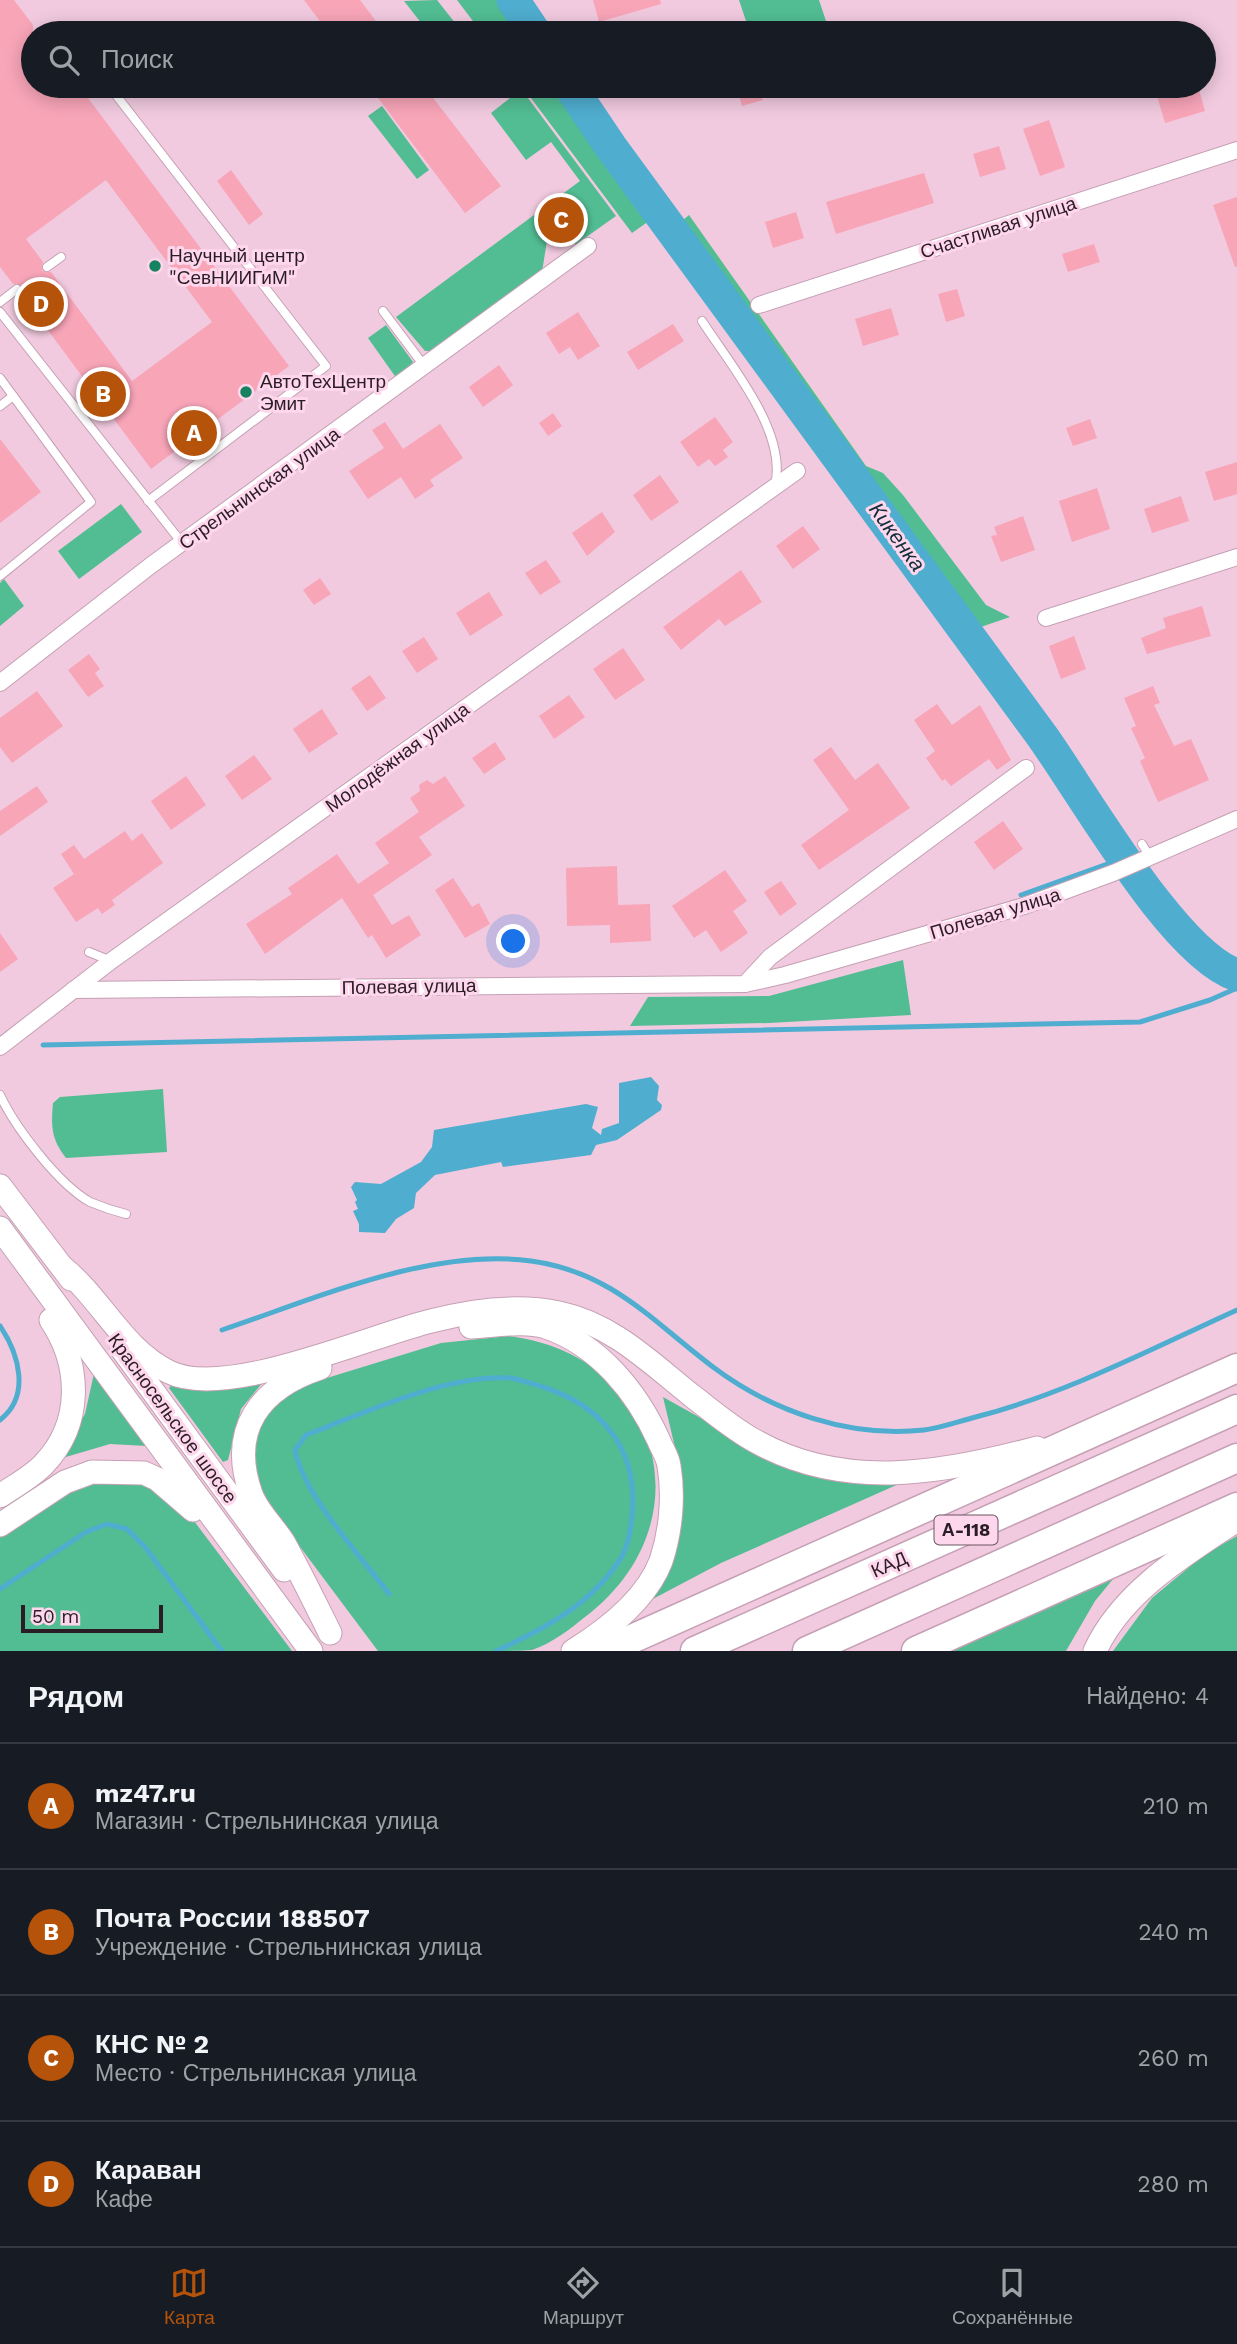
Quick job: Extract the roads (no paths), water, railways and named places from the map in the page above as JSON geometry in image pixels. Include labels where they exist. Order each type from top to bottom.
[{"type":"highway","points":[[605,1651],[1237,1368]]},
{"type":"highway","name":"КАД","points":[[695,1651],[1237,1409]]},
{"type":"highway","name":"А-118","points":[[807,1651],[1237,1458]]},
{"type":"highway","points":[[916,1651],[1237,1507]]},
{"type":"main road","name":"Красносельское шоссе","points":[[0,1186],[337,1642]]},
{"type":"main road","name":"Красносельское шоссе","points":[[0,1228],[311,1651]]},
{"type":"main road","points":[[0,1245],[60,1335],[70,1362],[75,1392],[71,1419],[44,1465],[0,1496]]},
{"type":"main road","points":[[62,1267],[86,1289],[127,1338],[153,1363],[172,1374],[196,1379],[223,1379],[263,1371],[430,1321],[520,1307],[561,1314],[596,1324],[757,1442],[799,1461],[856,1473],[911,1474],[1019,1453],[1090,1434]]},
{"type":"main road","points":[[337,1642],[283,1541],[251,1496],[245,1467],[245,1442],[250,1419],[265,1397],[298,1376],[380,1349],[462,1328],[544,1326],[581,1345],[610,1367],[649,1418],[669,1464],[671,1516],[660,1562],[634,1602],[611,1628],[573,1651]]},
{"type":"main road","points":[[0,1525],[65,1482],[92,1472],[144,1473],[157,1479],[192,1509],[235,1564],[291,1625]]},
{"type":"main road","points":[[1096,1651],[1129,1603],[1183,1554],[1237,1520]]},
{"type":"street","name":"Счастливая улица","points":[[759,304],[1237,150]]},
{"type":"street","name":"Стрельнинская улица","points":[[0,683],[182,543],[588,246]]},
{"type":"street","name":"Молодёжная улица","points":[[0,1047],[111,961],[797,471]]},
{"type":"street","points":[[1046,618],[1237,557]]},
{"type":"street","points":[[745,984],[770,957],[1026,768]]},
{"type":"street","name":"Полевая улица","points":[[73,990],[745,984],[1012,910],[1113,873],[1144,854],[1237,819]]},
{"type":"lane","points":[[117,98],[326,366],[148,501]]},
{"type":"lane","points":[[47,267],[61,257]]},
{"type":"lane","points":[[0,302],[17,289]]},
{"type":"lane","points":[[383,311],[425,367]]},
{"type":"lane","points":[[0,312],[182,543]]},
{"type":"lane","points":[[702,321],[765,423],[775,450],[775,488]]},
{"type":"lane","points":[[0,378],[91,502],[0,576]]},
{"type":"lane","points":[[0,406],[13,396]]},
{"type":"lane","points":[[89,952],[111,961]]},
{"type":"lane","points":[[0,1095],[32,1143],[79,1193],[89,1201],[126,1214]]},
{"type":"water","points":[[651,1077],[659,1086],[657,1100],[662,1105],[661,1110],[617,1140],[596,1145],[591,1155],[503,1167],[501,1162],[435,1175],[416,1193],[414,1208],[396,1219],[385,1233],[359,1232],[359,1224],[353,1211],[358,1209],[355,1202],[357,1200],[351,1187],[355,1182],[381,1184],[421,1162],[432,1147],[434,1130],[586,1104],[598,1107],[592,1128],[601,1135],[602,1129],[619,1123],[619,1083]]},
{"type":"waterway","name":"Кикенка","points":[[513,0],[527,21]]},
{"type":"waterway","name":"Кикенка","points":[[578,98],[611,147],[1042,736],[1158,906],[1212,961],[1237,975]]},
{"type":"waterway","points":[[1021,895],[1124,858]]},
{"type":"waterway","points":[[43,1045],[1140,1022],[1210,1000],[1237,988]]},
{"type":"waterway","points":[[222,1330],[334,1291],[414,1269],[493,1259],[531,1261],[560,1267],[608,1287],[736,1383],[786,1409],[840,1425],[896,1431],[942,1426],[1040,1397],[1107,1370],[1237,1310]]},
{"type":"waterway","points":[[0,1326],[12,1349],[19,1374],[16,1399],[0,1420]]},
{"type":"waterway","points":[[389,1594],[334,1525],[309,1486],[295,1450],[306,1435],[379,1406],[460,1382],[510,1378],[562,1394],[598,1418],[612,1433],[622,1450],[633,1492],[628,1540],[622,1556],[594,1591],[564,1615],[496,1651]]},
{"type":"waterway","points":[[0,1589],[86,1532],[107,1524],[127,1529],[145,1547],[222,1651]]},
{"type":"place","name":"КНС № 2","points":[[561,220]]},
{"type":"place","name":"Научный центр \"СевНИИГиМ\"","points":[[155,266]]},
{"type":"place","name":"Караван","points":[[41,304]]},
{"type":"place","name":"АвтоТехЦентр Эмит","points":[[246,392]]},
{"type":"place","name":"Почта России 188507","points":[[103,394]]},
{"type":"place","name":"mz47.ru","points":[[194,433]]}]
